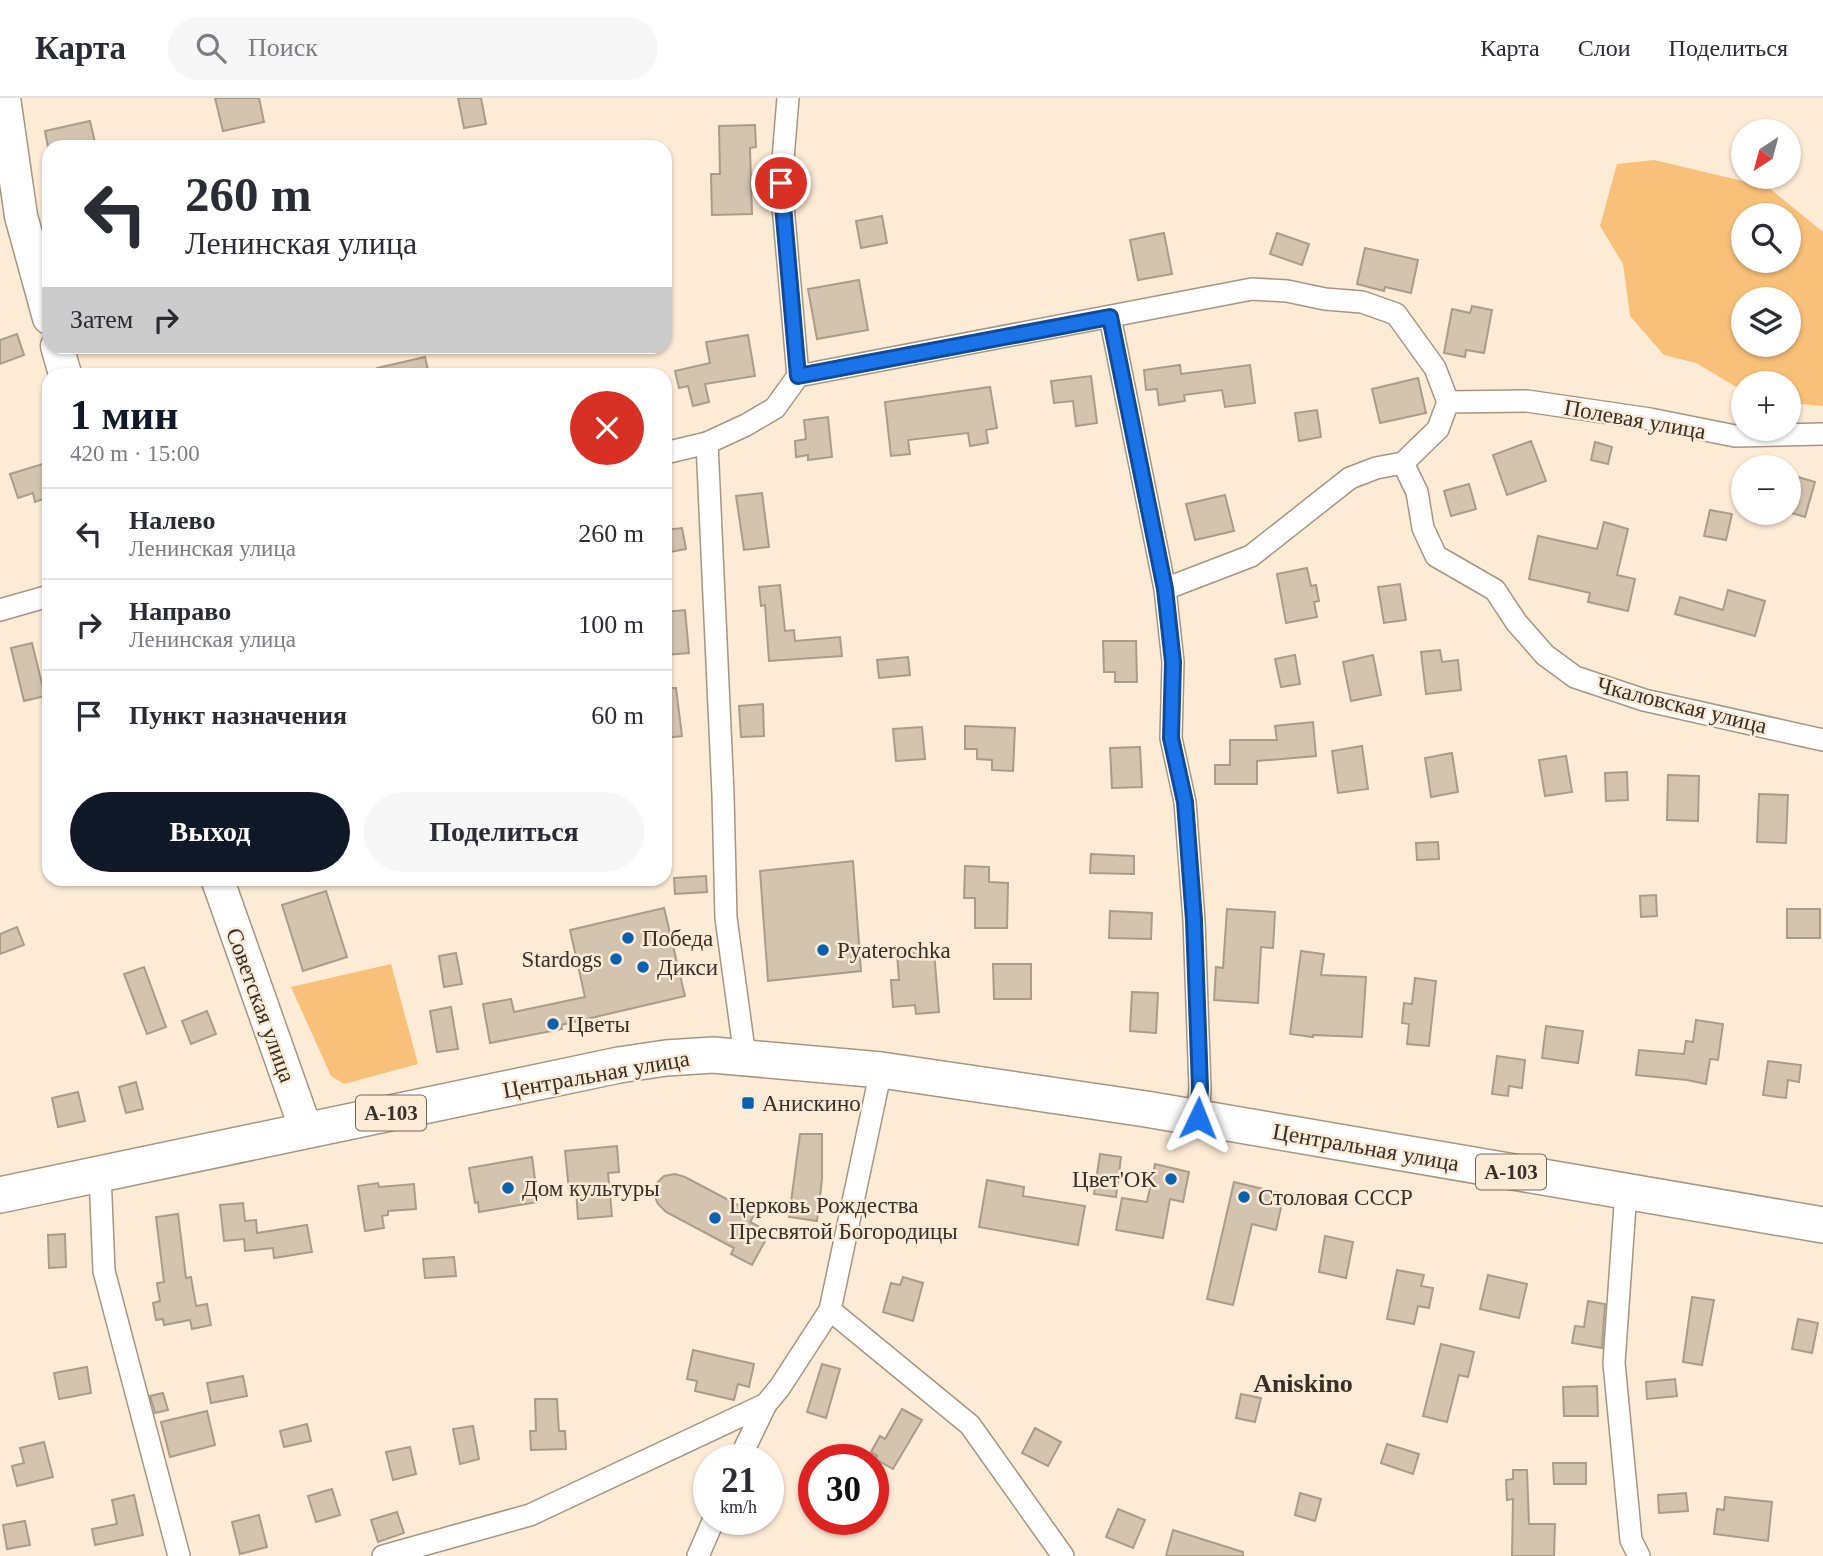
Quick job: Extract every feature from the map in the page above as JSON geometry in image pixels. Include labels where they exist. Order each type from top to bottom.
[{"type":"main road","points":[[4,98],[21,216],[42,292]]},
{"type":"main road","name":"Советская улица","points":[[219,886],[306,1130]]},
{"type":"main road","name":"Центральная улица","points":[[0,1195],[619,1065],[713,1055],[881,1070],[1052,1094],[1823,1225]]},
{"type":"street","points":[[672,451],[707,443],[775,408],[798,376],[781,183],[788,98]]},
{"type":"street","points":[[798,376],[1252,289],[1287,291],[1325,299],[1362,302],[1396,314],[1434,368],[1448,402],[1438,429],[1403,463],[1376,468],[1350,478],[1251,556],[1165,589]]},
{"type":"street","points":[[1110,317],[1165,589],[1173,662],[1171,738],[1185,802],[1194,920],[1200,1088],[1198,1118]]},
{"type":"street","name":"Полевая улица","points":[[1448,402],[1527,401],[1650,419],[1735,436],[1823,434]]},
{"type":"street","points":[[707,443],[726,918],[745,1057]]},
{"type":"street","name":"Чкаловская улица","points":[[1403,463],[1417,492],[1423,528],[1436,556],[1495,590],[1516,622],[1545,655],[1575,677],[1644,699],[1823,740]]},
{"type":"street","points":[[0,610],[42,598]]},
{"type":"street","points":[[747,1444],[766,1404],[831,1310],[881,1070]]},
{"type":"street","points":[[100,1174],[104,1271],[179,1556]]},
{"type":"street","points":[[1626,1191],[1614,1363],[1631,1540],[1639,1556]]},
{"type":"street","points":[[831,1310],[970,1425],[1063,1556]]},
{"type":"street","points":[[383,1556],[530,1515],[766,1404]]},
{"type":"street","points":[[698,1556],[707,1535]]},
{"type":"shaded area","points":[[1654,160],[1731,178],[1731,189],[1770,189],[1788,203],[1731,203],[1731,273],[1801,273],[1801,214],[1823,232],[1823,406],[1801,404],[1801,371],[1731,371],[1731,384],[1696,363],[1664,355],[1630,316],[1623,264],[1600,226],[1617,164]]},
{"type":"shaded area","points":[[391,964],[418,1064],[344,1084],[331,1076],[291,987]]},
{"type":"building","points":[[215,98],[259,98],[264,122],[223,131]]},
{"type":"building","points":[[458,98],[481,98],[486,124],[464,128]]},
{"type":"building","points":[[90,121],[94,140],[47,140],[45,131]]},
{"type":"building","points":[[755,125],[756,147],[750,148],[752,214],[712,215],[711,174],[720,174],[719,126]]},
{"type":"building","points":[[882,216],[887,243],[861,248],[856,221]]},
{"type":"building","points":[[1164,233],[1172,274],[1138,280],[1130,240]]},
{"type":"building","points":[[1277,233],[1309,244],[1302,265],[1270,254]]},
{"type":"building","points":[[1365,248],[1418,260],[1411,293],[1385,287],[1384,291],[1357,284]]},
{"type":"building","points":[[859,280],[868,330],[817,339],[808,289]]},
{"type":"building","points":[[1472,306],[1492,310],[1484,353],[1466,350],[1465,357],[1444,353],[1452,309],[1470,313]]},
{"type":"building","points":[[17,334],[24,355],[0,364],[0,340]]},
{"type":"building","points":[[748,335],[755,376],[705,384],[709,402],[693,406],[688,386],[679,388],[675,371],[710,363],[706,342]]},
{"type":"building","points":[[425,357],[428,368],[377,368]]},
{"type":"building","points":[[1180,365],[1181,374],[1250,365],[1255,403],[1225,407],[1222,390],[1184,395],[1185,401],[1159,405],[1157,389],[1146,390],[1144,370]]},
{"type":"building","points":[[1091,376],[1097,423],[1076,426],[1073,401],[1054,403],[1051,381]]},
{"type":"building","points":[[1418,378],[1426,413],[1380,423],[1372,389]]},
{"type":"building","points":[[990,387],[997,428],[986,430],[988,443],[970,446],[968,433],[908,440],[910,454],[891,456],[885,402]]},
{"type":"building","points":[[1317,410],[1321,437],[1299,441],[1295,413]]},
{"type":"building","points":[[828,417],[832,457],[808,460],[808,455],[796,457],[795,441],[806,439],[804,420]]},
{"type":"building","points":[[1531,441],[1546,481],[1507,495],[1493,455]]},
{"type":"building","points":[[1595,442],[1612,447],[1608,464],[1591,460]]},
{"type":"building","points":[[42,464],[42,500],[35,502],[33,493],[18,498],[10,474]]},
{"type":"building","points":[[1801,478],[1815,482],[1805,517],[1801,516]]},
{"type":"building","points":[[1469,484],[1476,509],[1451,516],[1444,491]]},
{"type":"building","points":[[762,493],[769,547],[744,550],[736,496]]},
{"type":"building","points":[[1225,495],[1234,531],[1195,540],[1186,504]]},
{"type":"building","points":[[1710,510],[1731,514],[1726,540],[1704,536]]},
{"type":"building","points":[[1604,522],[1628,529],[1617,575],[1635,579],[1628,611],[1588,602],[1590,593],[1529,579],[1538,536],[1597,549]]},
{"type":"building","points":[[682,528],[686,549],[672,552],[672,529]]},
{"type":"building","points":[[1307,568],[1311,586],[1316,585],[1319,601],[1314,602],[1317,617],[1286,623],[1277,574]]},
{"type":"building","points":[[1400,584],[1406,620],[1384,623],[1378,587]]},
{"type":"building","points":[[780,585],[785,631],[794,630],[795,641],[840,637],[842,656],[769,661],[765,605],[761,606],[759,587]]},
{"type":"building","points":[[1728,590],[1765,601],[1755,636],[1675,614],[1680,597],[1723,610]]},
{"type":"building","points":[[685,610],[689,653],[672,654],[672,611]]},
{"type":"building","points":[[1103,641],[1136,641],[1137,682],[1115,682],[1115,672],[1104,672]]},
{"type":"building","points":[[32,643],[42,684],[42,697],[24,701],[11,648]]},
{"type":"building","points":[[1440,650],[1442,662],[1458,660],[1461,690],[1426,694],[1421,652]]},
{"type":"building","points":[[1295,655],[1300,684],[1281,687],[1275,659]]},
{"type":"building","points":[[1373,655],[1381,695],[1351,701],[1343,662]]},
{"type":"building","points":[[908,657],[910,675],[879,678],[877,660]]},
{"type":"building","points":[[672,688],[676,688],[682,736],[672,737]]},
{"type":"building","points":[[763,704],[764,736],[741,737],[739,706]]},
{"type":"building","points":[[1313,722],[1316,756],[1257,761],[1257,784],[1215,784],[1215,765],[1230,765],[1230,740],[1277,740],[1275,726]]},
{"type":"building","points":[[965,726],[1015,728],[1013,771],[992,770],[992,760],[977,759],[977,749],[965,749]]},
{"type":"building","points":[[922,727],[925,759],[896,761],[893,729]]},
{"type":"building","points":[[1362,746],[1368,789],[1338,793],[1332,751]]},
{"type":"building","points":[[1140,747],[1142,787],[1112,788],[1110,748]]},
{"type":"building","points":[[1452,753],[1458,792],[1431,797],[1425,758]]},
{"type":"building","points":[[1566,756],[1572,792],[1545,796],[1539,760]]},
{"type":"building","points":[[1627,772],[1628,800],[1606,801],[1605,773]]},
{"type":"building","points":[[1668,775],[1699,776],[1698,821],[1667,820]]},
{"type":"building","points":[[1759,794],[1788,795],[1786,843],[1757,842]]},
{"type":"building","points":[[1438,842],[1439,859],[1417,860],[1416,843]]},
{"type":"building","points":[[1091,854],[1134,856],[1134,874],[1090,873]]},
{"type":"building","points":[[853,861],[861,971],[768,981],[760,871]]},
{"type":"building","points":[[965,866],[989,867],[989,882],[1008,883],[1007,928],[975,928],[975,898],[964,898]]},
{"type":"building","points":[[706,876],[707,892],[675,894],[674,878]]},
{"type":"building","points":[[326,891],[347,957],[303,971],[282,905]]},
{"type":"building","points":[[1656,895],[1657,916],[1641,917],[1640,896]]},
{"type":"building","points":[[664,908],[685,996],[561,1025],[562,1029],[490,1043],[483,1004],[511,999],[514,1012],[585,997],[570,930]]},
{"type":"building","points":[[1227,909],[1275,912],[1273,948],[1261,947],[1258,1003],[1214,1000],[1216,967],[1223,968]]},
{"type":"building","points":[[1787,909],[1820,909],[1820,938],[1787,938]]},
{"type":"building","points":[[1110,911],[1152,913],[1151,939],[1109,938]]},
{"type":"building","points":[[17,927],[24,945],[0,954],[0,934]]},
{"type":"building","points":[[934,951],[939,1012],[916,1014],[915,1005],[893,1007],[891,980],[899,980],[897,954]]},
{"type":"building","points":[[1301,951],[1324,954],[1321,975],[1366,977],[1362,1037],[1290,1034]]},
{"type":"building","points":[[456,953],[462,984],[444,987],[439,956]]},
{"type":"building","points":[[993,964],[1031,964],[1031,999],[994,999]]},
{"type":"building","points":[[144,967],[166,1027],[147,1034],[124,974]]},
{"type":"building","points":[[1415,978],[1436,981],[1429,1046],[1407,1044],[1409,1024],[1402,1023],[1404,1003],[1412,1004]]},
{"type":"building","points":[[1132,992],[1158,993],[1156,1033],[1130,1031]]},
{"type":"building","points":[[451,1007],[458,1049],[437,1052],[430,1011]]},
{"type":"building","points":[[207,1011],[216,1034],[191,1044],[182,1021]]},
{"type":"building","points":[[1696,1020],[1723,1024],[1718,1060],[1710,1059],[1706,1084],[1636,1075],[1639,1050],[1684,1054],[1686,1041],[1693,1042]]},
{"type":"building","points":[[1546,1026],[1583,1031],[1578,1063],[1542,1058]]},
{"type":"building","points":[[1497,1056],[1525,1060],[1522,1088],[1509,1086],[1508,1096],[1492,1094]]},
{"type":"building","points":[[1768,1061],[1801,1065],[1799,1082],[1788,1080],[1786,1098],[1763,1095]]},
{"type":"building","points":[[136,1082],[143,1109],[126,1113],[119,1087]]},
{"type":"building","points":[[78,1092],[85,1121],[58,1127],[52,1098]]},
{"type":"building","points":[[800,1134],[822,1134],[822,1179],[817,1221],[789,1217]]},
{"type":"building","points":[[617,1146],[619,1172],[608,1173],[612,1216],[578,1219],[576,1189],[569,1190],[565,1151]]},
{"type":"building","points":[[1100,1154],[1121,1157],[1116,1197],[1094,1194]]},
{"type":"building","name":"Дом культуры","points":[[532,1157],[538,1202],[479,1212],[469,1168]]},
{"type":"building","points":[[1155,1164],[1189,1172],[1183,1202],[1170,1199],[1163,1238],[1116,1230],[1122,1198],[1147,1202]]},
{"type":"building","name":"Церковь Рождества Пресвятой Богородицы","points":[[675,1174],[755,1214],[750,1222],[770,1232],[752,1265],[731,1254],[734,1248],[666,1212],[658,1204],[654,1195],[656,1184],[664,1176]]},
{"type":"building","points":[[987,1180],[1024,1187],[1023,1196],[1085,1206],[1078,1245],[979,1227]]},
{"type":"building","points":[[1234,1182],[1284,1194],[1276,1230],[1252,1224],[1233,1305],[1207,1299]]},
{"type":"building","points":[[378,1183],[379,1187],[414,1184],[416,1209],[388,1211],[388,1215],[382,1216],[384,1228],[365,1231],[358,1186]]},
{"type":"building","points":[[243,1203],[245,1221],[256,1220],[257,1233],[307,1225],[312,1252],[274,1258],[273,1248],[245,1251],[244,1239],[224,1241],[220,1205]]},
{"type":"building","points":[[178,1214],[186,1278],[191,1277],[196,1306],[207,1304],[211,1325],[192,1329],[190,1320],[164,1325],[163,1319],[156,1320],[153,1303],[160,1301],[157,1283],[164,1282],[156,1217]]},
{"type":"building","points":[[65,1234],[66,1267],[49,1268],[48,1235]]},
{"type":"building","points":[[1325,1236],[1353,1242],[1346,1278],[1319,1272]]},
{"type":"building","points":[[454,1257],[456,1276],[425,1278],[423,1259]]},
{"type":"building","points":[[1397,1270],[1424,1275],[1421,1286],[1433,1288],[1429,1308],[1418,1306],[1414,1324],[1387,1319]]},
{"type":"building","points":[[1488,1275],[1527,1284],[1519,1318],[1480,1309]]},
{"type":"building","points":[[903,1277],[923,1283],[913,1321],[883,1312],[891,1283],[900,1285]]},
{"type":"building","points":[[1692,1297],[1714,1300],[1702,1365],[1683,1362]]},
{"type":"building","points":[[1588,1301],[1605,1304],[1602,1348],[1572,1343],[1575,1326],[1584,1327]]},
{"type":"building","points":[[1798,1319],[1818,1323],[1812,1353],[1792,1349]]},
{"type":"building","points":[[1441,1344],[1474,1352],[1468,1377],[1459,1375],[1447,1422],[1423,1416]]},
{"type":"building","points":[[693,1350],[754,1364],[749,1387],[738,1384],[734,1400],[695,1391],[697,1381],[687,1379]]},
{"type":"building","points":[[822,1364],[840,1369],[826,1418],[807,1412]]},
{"type":"building","points":[[87,1367],[91,1393],[59,1399],[54,1373]]},
{"type":"building","points":[[243,1376],[247,1396],[211,1403],[207,1383]]},
{"type":"building","points":[[1675,1379],[1677,1396],[1647,1399],[1646,1382]]},
{"type":"building","points":[[1597,1386],[1598,1416],[1564,1416],[1563,1387]]},
{"type":"building","points":[[163,1393],[168,1410],[155,1413],[150,1396]]},
{"type":"building","points":[[1241,1394],[1261,1398],[1255,1422],[1236,1418]]},
{"type":"building","points":[[535,1399],[557,1399],[559,1431],[565,1431],[566,1449],[531,1450],[530,1431],[536,1431]]},
{"type":"building","points":[[902,1409],[922,1420],[893,1469],[889,1467],[889,1444],[876,1444],[880,1436],[885,1439]]},
{"type":"building","points":[[207,1411],[215,1445],[170,1457],[161,1422]]},
{"type":"building","points":[[307,1424],[311,1441],[284,1447],[280,1431]]},
{"type":"building","points":[[473,1426],[479,1459],[460,1464],[453,1429]]},
{"type":"building","points":[[1035,1428],[1061,1442],[1048,1466],[1022,1453]]},
{"type":"building","points":[[44,1442],[53,1477],[17,1486],[12,1466],[24,1463],[20,1448]]},
{"type":"building","points":[[1387,1444],[1419,1454],[1413,1474],[1381,1463]]},
{"type":"building","points":[[410,1447],[416,1474],[393,1480],[386,1452]]},
{"type":"building","points":[[1553,1463],[1586,1463],[1586,1484],[1554,1484]]},
{"type":"building","points":[[1513,1470],[1527,1470],[1529,1524],[1555,1524],[1554,1556],[1512,1556],[1513,1499],[1507,1500],[1506,1480],[1513,1479]]},
{"type":"building","points":[[332,1489],[340,1515],[316,1522],[308,1496]]},
{"type":"building","points":[[1300,1493],[1321,1499],[1315,1521],[1295,1515]]},
{"type":"building","points":[[1686,1493],[1688,1511],[1659,1513],[1658,1495]]},
{"type":"building","points":[[134,1495],[143,1535],[95,1545],[92,1529],[117,1524],[112,1500]]},
{"type":"building","points":[[1725,1497],[1772,1502],[1768,1541],[1714,1534],[1717,1509],[1724,1510]]},
{"type":"building","points":[[1118,1509],[1145,1520],[1133,1548],[1106,1537]]},
{"type":"building","points":[[397,1512],[404,1533],[378,1542],[371,1520]]},
{"type":"building","points":[[259,1515],[267,1547],[240,1554],[232,1522]]},
{"type":"building","points":[[25,1521],[30,1545],[7,1549],[3,1525]]},
{"type":"building","points":[[1173,1530],[1243,1552],[1243,1556],[1166,1556]]},
{"type":"place","name":"Победа","points":[[628,938]]},
{"type":"place","name":"Pyaterochka","points":[[823,950]]},
{"type":"place","name":"Stardogs","points":[[616,959]]},
{"type":"place","name":"Дикси","points":[[643,967]]},
{"type":"place","name":"Цветы","points":[[553,1024]]},
{"type":"place","name":"Анискино","points":[[748,1103]]},
{"type":"place","name":"Цвет'OK","points":[[1171,1179]]},
{"type":"place","name":"Дом культуры","points":[[508,1188]]},
{"type":"place","name":"Столовая СССР","points":[[1244,1197]]},
{"type":"place","name":"Церковь Рождества Пресвятой Богородицы","points":[[715,1218]]},
{"type":"district","name":"Aniskino","points":[[1303,1383]]},
{"type":"route","points":[[781,183],[798,376],[1110,317],[1165,589],[1173,662],[1171,738],[1185,802],[1194,920],[1200,1088],[1198,1118]]}]
